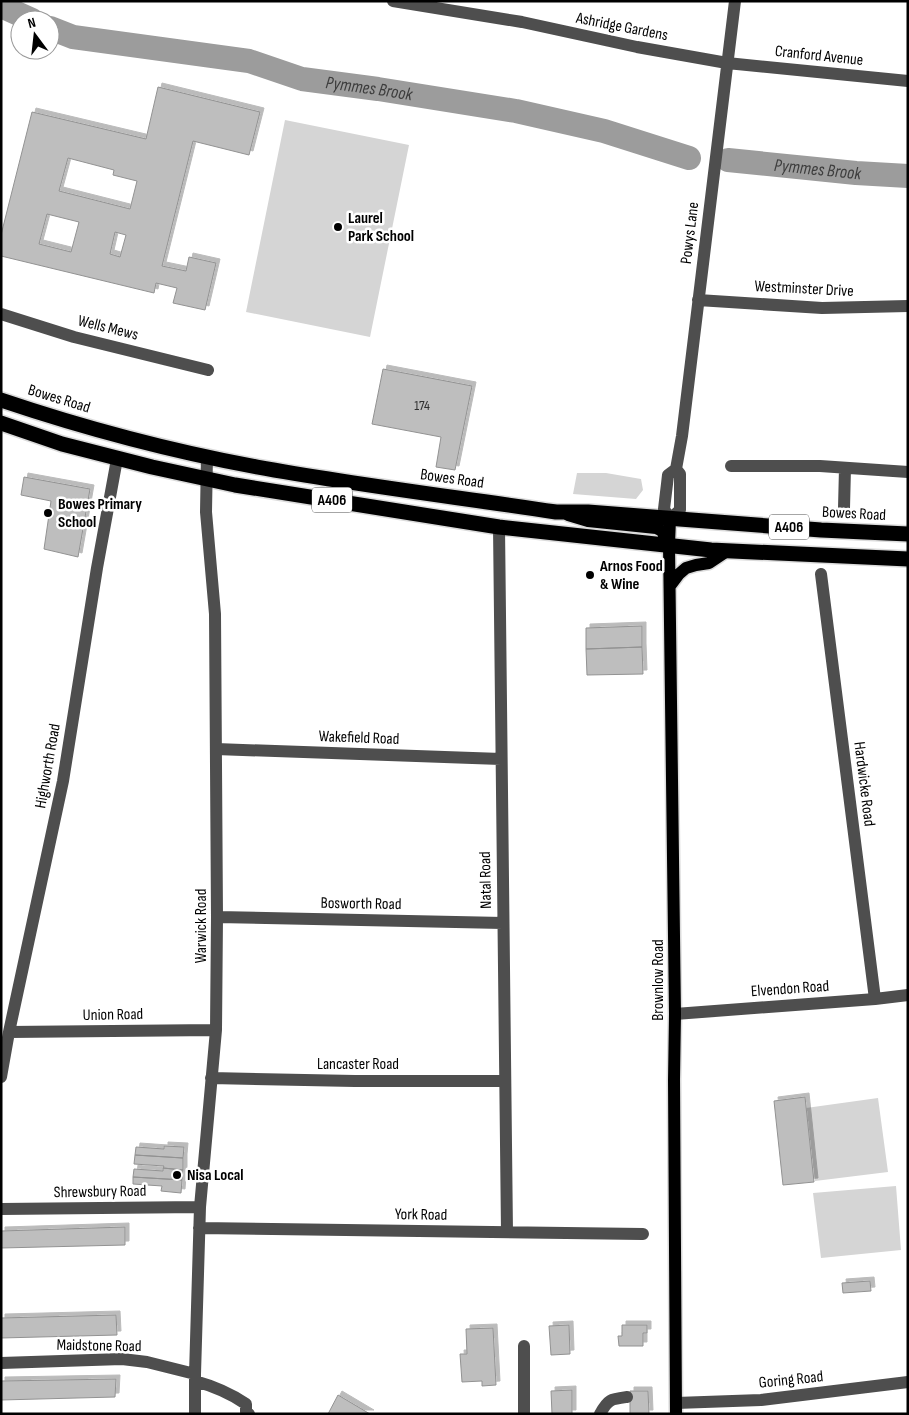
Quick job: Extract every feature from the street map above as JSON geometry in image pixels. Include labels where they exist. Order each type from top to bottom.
[{"type":"highway","name":"Bowes Road","points":[[1,400],[127,437],[207,456],[360,484],[556,512],[588,512],[822,530],[908,534]]},
{"type":"highway","name":"A406","points":[[1,423],[62,444],[235,485],[499,527],[727,551],[908,558]]},
{"type":"main road","name":"A406","points":[[556,512],[588,521],[656,528],[662,531],[669,545]]},
{"type":"main road","name":"Powys Lane","points":[[669,545],[670,519]]},
{"type":"main road","name":"Brownlow Road","points":[[669,545],[675,1014],[676,1408]]},
{"type":"main road","points":[[670,586],[686,568],[709,564],[727,551]]},
{"type":"street","name":"Ashridge Gardens","points":[[394,1],[522,22],[637,47],[727,63]]},
{"type":"street","name":"Powys Lane","points":[[670,519],[664,509],[668,475],[676,469],[682,436],[735,1]]},
{"type":"street","name":"Cranford Avenue","points":[[727,63],[908,81]]},
{"type":"street","name":"Westminster Drive","points":[[698,300],[822,308],[908,306]]},
{"type":"street","name":"Wells Mews","points":[[1,314],[74,337],[208,370]]},
{"type":"street","name":"Warwick Road","points":[[195,1414],[200,1207],[216,1030],[215,614],[206,512],[207,456]]},
{"type":"street","name":"Highworth Road","points":[[1,1077],[63,781],[97,568],[117,458]]},
{"type":"street","points":[[731,466],[820,466],[908,472]]},
{"type":"street","points":[[844,508],[846,468]]},
{"type":"street","name":"Natal Road","points":[[499,527],[507,1232]]},
{"type":"street","name":"Hardwicke Road","points":[[821,574],[875,999]]},
{"type":"street","name":"Wakefield Road","points":[[216,749],[501,759]]},
{"type":"street","name":"Bosworth Road","points":[[217,917],[503,923]]},
{"type":"street","name":"Elvendon Road","points":[[675,1014],[908,995]]},
{"type":"street","name":"Union Road","points":[[9,1032],[216,1030]]},
{"type":"street","name":"Lancaster Road","points":[[211,1078],[355,1081],[505,1081]]},
{"type":"street","name":"Shrewsbury Road","points":[[1,1209],[200,1207]]},
{"type":"street","name":"York Road","points":[[199,1228],[643,1234]]},
{"type":"street","points":[[524,1346],[524,1414]]},
{"type":"street","name":"Maidstone Road","points":[[1,1362],[122,1359],[148,1362],[195,1377],[208,1385],[232,1394],[246,1404],[246,1412],[249,1414]]},
{"type":"street","name":"Goring Road","points":[[676,1408],[761,1400],[908,1382]]},
{"type":"street","points":[[600,1414],[606,1402],[615,1398],[628,1397]]},
{"type":"shaded area","points":[[285,120],[409,145],[370,337],[246,312]]},
{"type":"shaded area","points":[[819,165],[908,171],[908,183],[818,174]]},
{"type":"shaded area","points":[[577,473],[606,473],[641,479],[643,490],[636,499],[573,494]]},
{"type":"shaded area","points":[[878,1098],[888,1172],[815,1181],[806,1108]]},
{"type":"shaded area","points":[[896,1186],[901,1250],[821,1258],[813,1193]]},
{"type":"building","points":[[158,87],[260,112],[249,155],[193,141],[162,266],[186,271],[189,257],[216,263],[205,310],[173,303],[177,288],[156,283],[154,293],[1,256],[1,235],[32,112],[146,139]],"holes":[[[68,158],[114,170],[113,175],[137,181],[130,209],[59,191]],[[47,214],[79,222],[71,252],[39,244]],[[115,232],[126,235],[120,257],[110,254]]]},
{"type":"building","points":[[383,369],[472,386],[455,470],[436,467],[441,437],[372,424]]},
{"type":"building","points":[[24,477],[90,489],[78,557],[44,549],[51,501],[21,495]]},
{"type":"building","points":[[642,626],[642,647],[586,649],[586,628]]},
{"type":"building","points":[[642,647],[643,674],[587,675],[586,649]]},
{"type":"building","points":[[805,1097],[814,1182],[783,1185],[774,1101]]},
{"type":"building","points":[[164,1146],[184,1147],[183,1158],[135,1155],[136,1147],[164,1149]]},
{"type":"building","points":[[135,1155],[183,1158],[183,1170],[163,1168],[164,1166],[134,1164]]},
{"type":"building","points":[[163,1168],[183,1170],[182,1180],[133,1177],[134,1169],[163,1171]]},
{"type":"building","points":[[133,1177],[182,1180],[181,1193],[161,1191],[162,1186],[133,1184]]},
{"type":"building","points":[[125,1227],[125,1245],[1,1248],[1,1231]]},
{"type":"building","points":[[870,1281],[871,1291],[843,1293],[842,1283]]},
{"type":"building","points":[[116,1315],[117,1335],[1,1338],[1,1318]]},
{"type":"building","points":[[569,1325],[570,1354],[551,1355],[549,1326]]},
{"type":"building","points":[[622,1325],[647,1325],[647,1333],[643,1333],[643,1346],[619,1346],[618,1336],[622,1336]]},
{"type":"building","points":[[493,1328],[496,1385],[482,1386],[482,1381],[462,1382],[460,1354],[467,1354],[466,1329]]},
{"type":"building","points":[[116,1379],[115,1397],[1,1400],[1,1381]]},
{"type":"building","points":[[572,1390],[572,1414],[552,1414],[551,1391]]},
{"type":"building","points":[[630,1391],[648,1391],[649,1414],[630,1414]]},
{"type":"building","points":[[338,1395],[370,1414],[328,1414]]},
{"type":"waterway","name":"Pymmes Brook","points":[[1,6],[10,10]]},
{"type":"waterway","name":"Pymmes Brook","points":[[60,32],[73,37],[249,61],[302,79],[516,111],[604,131],[689,158]]},
{"type":"waterway","name":"Pymmes Brook","points":[[728,160],[856,173],[908,176]]},
{"type":"place","name":"Laurel Park School","points":[[338,227]]},
{"type":"place","name":"Bowes Primary School","points":[[48,513]]},
{"type":"place","name":"Arnos Food & Wine","points":[[590,575]]},
{"type":"place","name":"Nisa Local","points":[[177,1175]]}]
